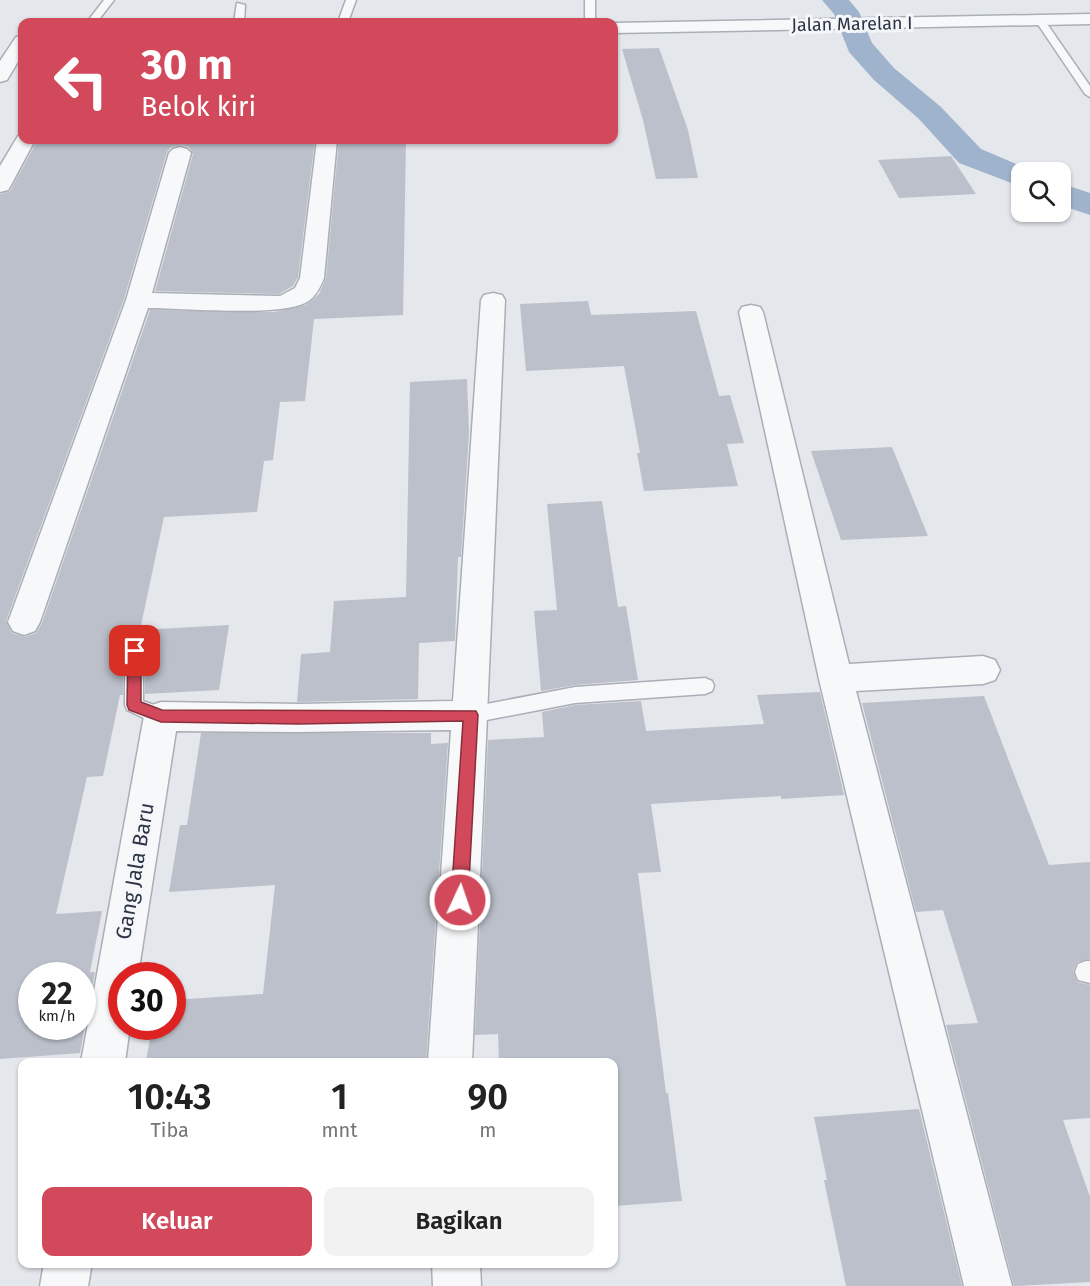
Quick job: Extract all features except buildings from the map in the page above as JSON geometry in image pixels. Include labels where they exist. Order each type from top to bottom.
[{"type":"street","name":"Jalan Marelan I","points":[[618,28],[797,19],[919,22],[1090,19]]},
{"type":"street","points":[[0,41],[18,41]]},
{"type":"street","points":[[0,76],[18,47]]},
{"type":"street","points":[[0,184],[23,144]]},
{"type":"street","points":[[138,300],[280,303],[300,298],[307,290],[312,278],[327,144]]},
{"type":"street","points":[[24,622],[138,300],[180,153]]},
{"type":"street","points":[[450,1058],[493,300]]},
{"type":"street","points":[[751,312],[836,679],[988,1286]]},
{"type":"street","points":[[836,679],[983,670]]},
{"type":"street","points":[[161,716],[298,718],[471,715]]},
{"type":"street","name":"Gang Jala Baru","points":[[104,1058],[161,716]]},
{"type":"street","points":[[64,1286],[67,1268]]},
{"type":"street","points":[[456,1268],[457,1286]]},
{"type":"lane","points":[[95,18],[108,0]]},
{"type":"lane","points":[[344,18],[351,0]]},
{"type":"lane","points":[[590,0],[590,18]]},
{"type":"lane","points":[[238,18],[240,5]]},
{"type":"lane","points":[[1040,20],[1090,94]]},
{"type":"lane","points":[[135,651],[134,705],[161,716]]},
{"type":"lane","points":[[471,715],[575,695],[705,686]]},
{"type":"waterway","points":[[835,0],[846,12],[859,46],[884,74],[930,113],[970,156],[1011,173]]},
{"type":"waterway","points":[[1071,197],[1090,205]]},
{"type":"route","points":[[135,651],[134,705],[161,716],[298,718],[471,715],[460,900]]}]
